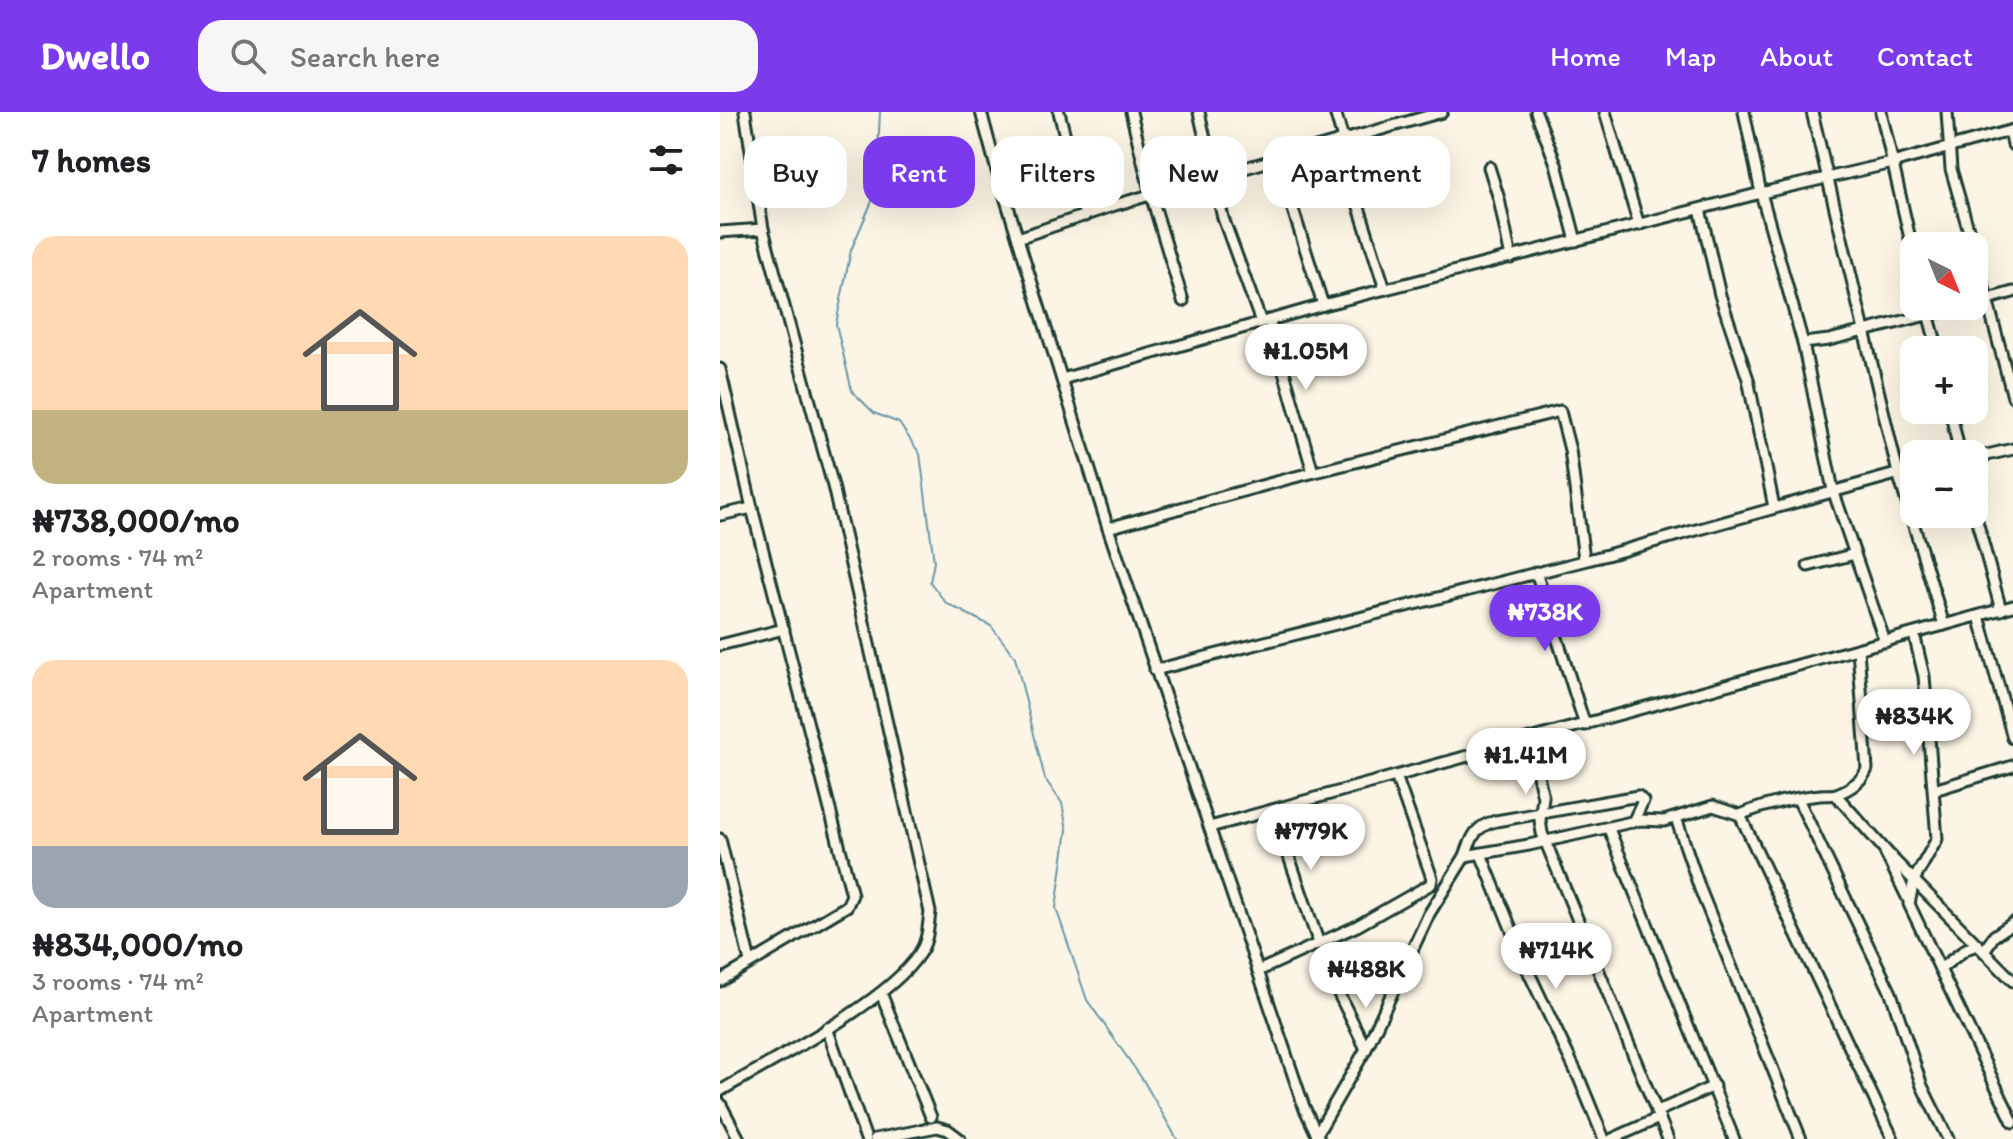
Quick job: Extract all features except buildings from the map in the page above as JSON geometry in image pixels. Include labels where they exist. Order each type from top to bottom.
[{"type":"street","points":[[720,1091],[881,993],[919,956],[926,941],[930,912],[833,486],[763,229],[745,112]]},
{"type":"street","points":[[981,112],[1108,528],[1304,1107],[1318,1137]]},
{"type":"street","points":[[1059,112],[1085,216]]},
{"type":"street","points":[[1131,112],[1140,149]]},
{"type":"street","points":[[1199,112],[1205,136]]},
{"type":"street","points":[[1335,112],[1339,136]]},
{"type":"street","points":[[1355,136],[1442,112]]},
{"type":"street","points":[[1536,112],[1556,164],[1576,241]]},
{"type":"street","points":[[1605,112],[1639,225]]},
{"type":"street","points":[[1744,112],[1761,193],[1803,343],[1833,490],[1885,642]]},
{"type":"street","points":[[1812,112],[1898,473],[1944,625]]},
{"type":"street","points":[[1881,112],[1908,232]]},
{"type":"street","points":[[1947,112],[1951,169],[1969,232]]},
{"type":"street","points":[[1062,379],[1323,305],[1761,193],[1892,163],[2011,130],[2013,145]]},
{"type":"street","points":[[1489,167],[1511,258]]},
{"type":"street","points":[[1018,238],[1140,198]]},
{"type":"street","points":[[1155,208],[1183,301]]},
{"type":"street","points":[[1221,208],[1265,321],[1313,472]]},
{"type":"street","points":[[1292,208],[1323,305]]},
{"type":"street","points":[[1361,208],[1385,289]]},
{"type":"street","points":[[1700,209],[1720,295],[1748,379],[1774,507]]},
{"type":"street","points":[[720,232],[763,229]]},
{"type":"street","points":[[2013,292],[1988,298],[2013,397]]},
{"type":"street","points":[[1803,343],[1829,340],[1900,319]]},
{"type":"street","points":[[720,369],[752,508],[852,895],[847,906],[720,981]]},
{"type":"street","points":[[1108,528],[1313,472],[1560,411],[1570,450],[1584,559]]},
{"type":"street","points":[[1988,455],[2013,449]]},
{"type":"street","points":[[1155,670],[1607,555],[1898,473]]},
{"type":"street","points":[[720,515],[752,508]]},
{"type":"street","points":[[1979,528],[2001,610]]},
{"type":"street","points":[[1808,566],[1855,554]]},
{"type":"street","points":[[1536,572],[1585,725]]},
{"type":"street","points":[[1210,827],[2013,606]]},
{"type":"street","points":[[1979,616],[2013,738]]},
{"type":"street","points":[[720,645],[784,629]]},
{"type":"street","points":[[1908,899],[1914,880],[1937,839],[1924,676],[1914,634]]},
{"type":"street","points":[[1465,856],[1633,822],[1676,818],[1713,806],[1740,815],[1768,804],[1836,795],[1855,784],[1867,769],[1858,649]]},
{"type":"street","points":[[1530,740],[1543,797],[1540,812],[1542,833],[1668,1139]]},
{"type":"street","points":[[1934,790],[2013,766]]},
{"type":"street","points":[[1258,971],[1357,926],[1431,884],[1432,878],[1396,776]]},
{"type":"street","points":[[1836,795],[1884,849],[2013,981]]},
{"type":"street","points":[[1318,1137],[1366,1049],[1429,914],[1465,856],[1472,837],[1483,824],[1638,796],[1643,801],[1633,822]]},
{"type":"street","points":[[1798,799],[1891,993],[1922,1086],[1948,1139]]},
{"type":"street","points":[[1273,810],[1319,944]]},
{"type":"street","points":[[1740,815],[1893,1139]]},
{"type":"street","points":[[1676,818],[1700,889],[1801,1139]]},
{"type":"street","points":[[1609,829],[1734,1139]]},
{"type":"street","points":[[720,839],[750,962]]},
{"type":"street","points":[[1884,849],[1887,861],[2013,1122]]},
{"type":"street","points":[[1481,854],[1529,973],[1604,1139]]},
{"type":"street","points":[[1940,969],[1966,949],[1980,948],[2013,923]]},
{"type":"street","points":[[1335,986],[1366,1049]]},
{"type":"street","points":[[881,993],[931,1117]]},
{"type":"street","points":[[827,1028],[866,1139]]},
{"type":"street","points":[[1612,1139],[1714,1086]]},
{"type":"street","points":[[720,1103],[739,1139]]},
{"type":"street","points":[[875,1139],[937,1127],[948,1130],[960,1139]]},
{"type":"waterway","points":[[880,112],[876,192],[851,250],[836,324],[852,391],[874,413],[899,423],[920,454],[934,562],[930,582],[946,603],[991,626],[1015,657],[1045,779],[1062,803],[1067,830],[1056,908],[1087,1000],[1143,1080],[1177,1139]]}]
